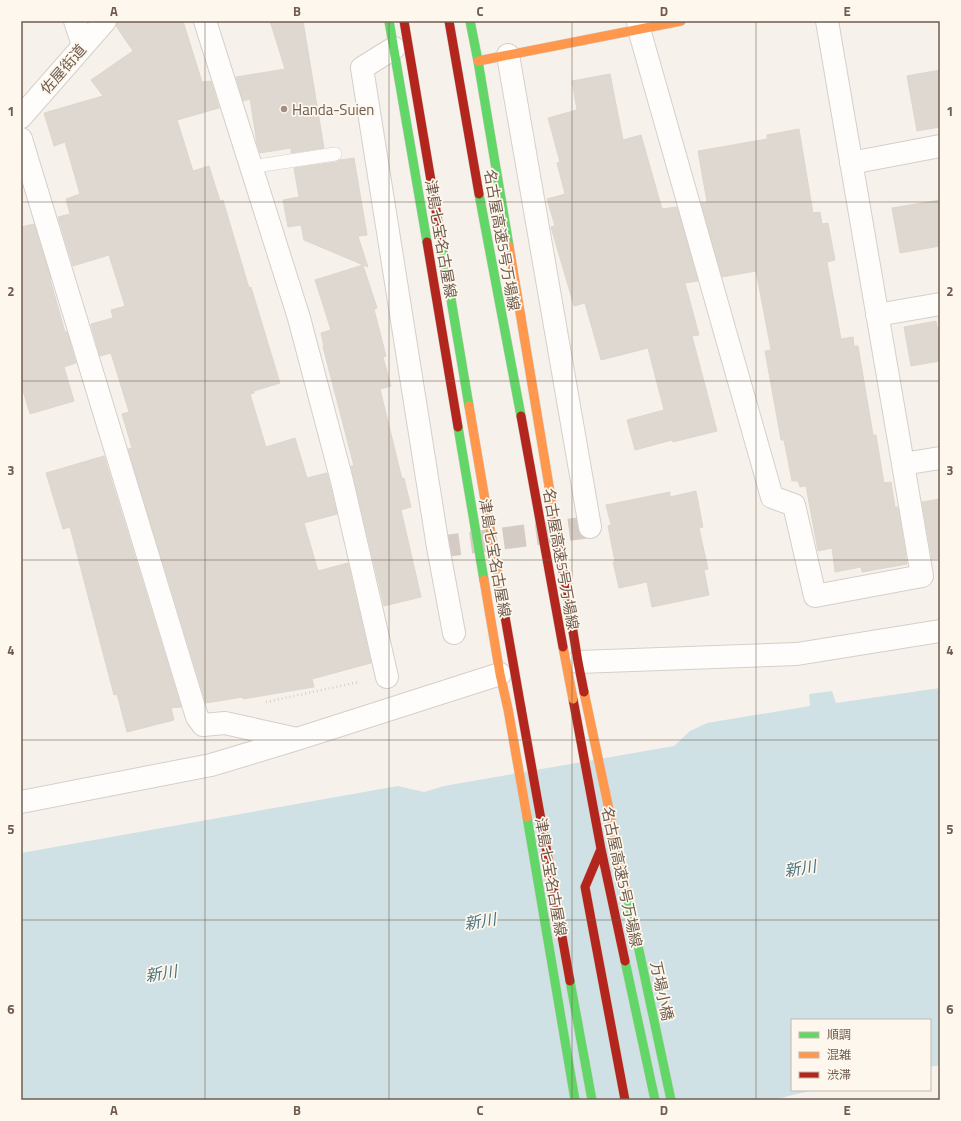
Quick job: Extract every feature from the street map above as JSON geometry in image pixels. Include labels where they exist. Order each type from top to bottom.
[{"type":"main road","name":"津島七宝名古屋線","points":[[390,21],[500,674],[508,709],[575,1100]]},
{"type":"main road","points":[[404,21],[520,700],[592,1100]]},
{"type":"main road","name":"名古屋高速5号万場線","points":[[449,21],[601,849],[655,1100]]},
{"type":"main road","points":[[470,21],[478,61],[578,662]]},
{"type":"main road","points":[[478,61],[638,25],[681,21]]},
{"type":"main road","name":"万場小橋","points":[[578,662],[670,1100]]},
{"type":"main road","points":[[601,849],[585,887],[625,1100]]},
{"type":"street","points":[[74,21],[83,45]]},
{"type":"street","name":"佐屋街道","points":[[21,117],[105,21]]},
{"type":"street","points":[[205,21],[301,325],[342,481],[387,676]]},
{"type":"street","points":[[638,25],[772,497],[794,505],[815,596],[922,576],[827,21]]},
{"type":"street","points":[[394,48],[362,68],[438,547],[454,634]]},
{"type":"street","points":[[508,55],[590,527]]},
{"type":"street","points":[[21,139],[197,717],[203,726],[225,723],[297,739]]},
{"type":"street","points":[[851,163],[940,146]]},
{"type":"street","points":[[877,315],[940,304]]},
{"type":"street","points":[[903,464],[940,458]]},
{"type":"street","points":[[578,662],[797,654],[940,631]]},
{"type":"street","points":[[21,802],[211,765],[500,674]]},
{"type":"lane","points":[[251,167],[335,154]]},
{"type":"path","points":[[265,702],[387,676]]},
{"type":"water","name":"新川","points":[[940,688],[940,1065],[931,1067],[931,1019],[791,1019],[791,1091],[810,1091],[772,1100],[21,1100],[21,853],[398,786],[424,792],[444,786],[674,746],[690,731],[707,723],[810,706],[809,694],[832,691],[836,703]]},
{"type":"building","points":[[117,21],[183,21],[202,82],[211,81],[219,108],[177,120],[193,171],[209,166],[220,201],[223,200],[249,288],[251,287],[280,383],[254,391],[254,393],[250,394],[266,447],[295,438],[307,478],[327,473],[337,514],[304,523],[318,571],[348,563],[371,663],[312,679],[314,687],[243,699],[243,697],[206,703],[128,449],[132,448],[122,414],[129,412],[111,353],[100,356],[91,324],[113,318],[111,310],[125,306],[109,255],[73,266],[58,217],[70,214],[66,199],[80,194],[65,142],[54,146],[44,113],[103,96],[91,80],[133,51],[116,26]]},
{"type":"building","name":"Handa-Suien","points":[[270,21],[303,21],[324,148],[291,153],[291,148],[260,153],[257,144],[250,99],[243,101],[236,77],[285,69]]},
{"type":"building","points":[[940,70],[940,127],[917,131],[907,76]]},
{"type":"building","points":[[610,74],[623,140],[641,135],[662,209],[677,207],[698,281],[685,283],[699,335],[692,336],[717,431],[673,442],[672,440],[635,450],[627,420],[664,410],[648,348],[601,360],[585,303],[574,306],[551,227],[555,226],[547,199],[565,194],[557,163],[560,162],[548,118],[577,110],[572,81]]},
{"type":"building","points":[[799,129],[813,213],[820,212],[822,224],[828,223],[835,260],[827,262],[841,339],[853,337],[854,346],[858,346],[873,435],[876,435],[884,483],[891,482],[895,507],[898,507],[907,564],[862,572],[861,567],[835,572],[832,548],[818,551],[806,486],[800,487],[798,481],[792,481],[784,440],[781,440],[765,351],[771,350],[756,271],[722,277],[701,203],[707,202],[698,151],[767,139],[767,135]]},
{"type":"building","points":[[354,158],[367,235],[358,236],[368,267],[304,240],[301,225],[288,227],[283,200],[299,197],[294,168]]},
{"type":"building","points":[[940,200],[940,246],[900,253],[892,208]]},
{"type":"building","points":[[34,224],[65,332],[67,332],[76,363],[64,367],[74,401],[30,414],[21,384],[21,227]]},
{"type":"building","points":[[363,265],[377,308],[374,309],[386,356],[383,357],[391,386],[380,389],[402,479],[404,478],[411,507],[401,510],[421,597],[384,606],[351,466],[354,466],[323,347],[321,333],[331,330],[315,280]]},
{"type":"building","points":[[936,321],[940,341],[940,361],[911,366],[904,327]]},
{"type":"building","points":[[104,456],[181,707],[171,708],[174,720],[127,732],[117,694],[114,695],[70,527],[63,529],[46,473]]},
{"type":"building","points":[[696,491],[703,527],[699,528],[708,569],[704,570],[709,595],[652,607],[647,582],[619,588],[613,562],[615,562],[608,526],[611,525],[606,505],[670,492],[670,497]]},
{"type":"building","points":[[940,499],[940,558],[932,559],[922,502]]},
{"type":"tunnel","points":[[438,547],[590,527]]},
{"type":"traffic: fast","points":[[389,21],[427,242]]},
{"type":"traffic: fast","points":[[470,21],[509,246]]},
{"type":"traffic: fast","points":[[479,194],[521,416]]},
{"type":"traffic: fast","points":[[441,240],[469,406]]},
{"type":"traffic: fast","points":[[458,427],[484,580]]},
{"type":"traffic: fast","points":[[527,817],[575,1100]]},
{"type":"traffic: fast","points":[[627,894],[671,1100]]},
{"type":"traffic: fast","points":[[625,961],[655,1100]]},
{"type":"traffic: fast","points":[[570,981],[592,1100]]},
{"type":"traffic: slow","points":[[478,61],[681,21]]},
{"type":"traffic: slow","points":[[509,246],[555,522]]},
{"type":"traffic: slow","points":[[469,406],[504,611]]},
{"type":"traffic: slow","points":[[484,580],[527,817]]},
{"type":"traffic: slow","points":[[563,647],[573,699]]},
{"type":"traffic: slow","points":[[584,692],[627,894]]},
{"type":"traffic: jam","points":[[404,21],[441,240]]},
{"type":"traffic: jam","points":[[449,21],[479,194]]},
{"type":"traffic: jam","points":[[427,242],[458,427]]},
{"type":"traffic: jam","points":[[521,416],[563,647]]},
{"type":"traffic: jam","points":[[555,522],[584,692]]},
{"type":"traffic: jam","points":[[504,611],[521,708]]},
{"type":"traffic: jam","points":[[573,699],[601,849],[625,961]]},
{"type":"traffic: jam","points":[[521,708],[570,981]]},
{"type":"traffic: jam","points":[[601,849],[585,887],[625,1100]]},
{"type":"place","name":"Handa-Suien","points":[[284,109]]}]
